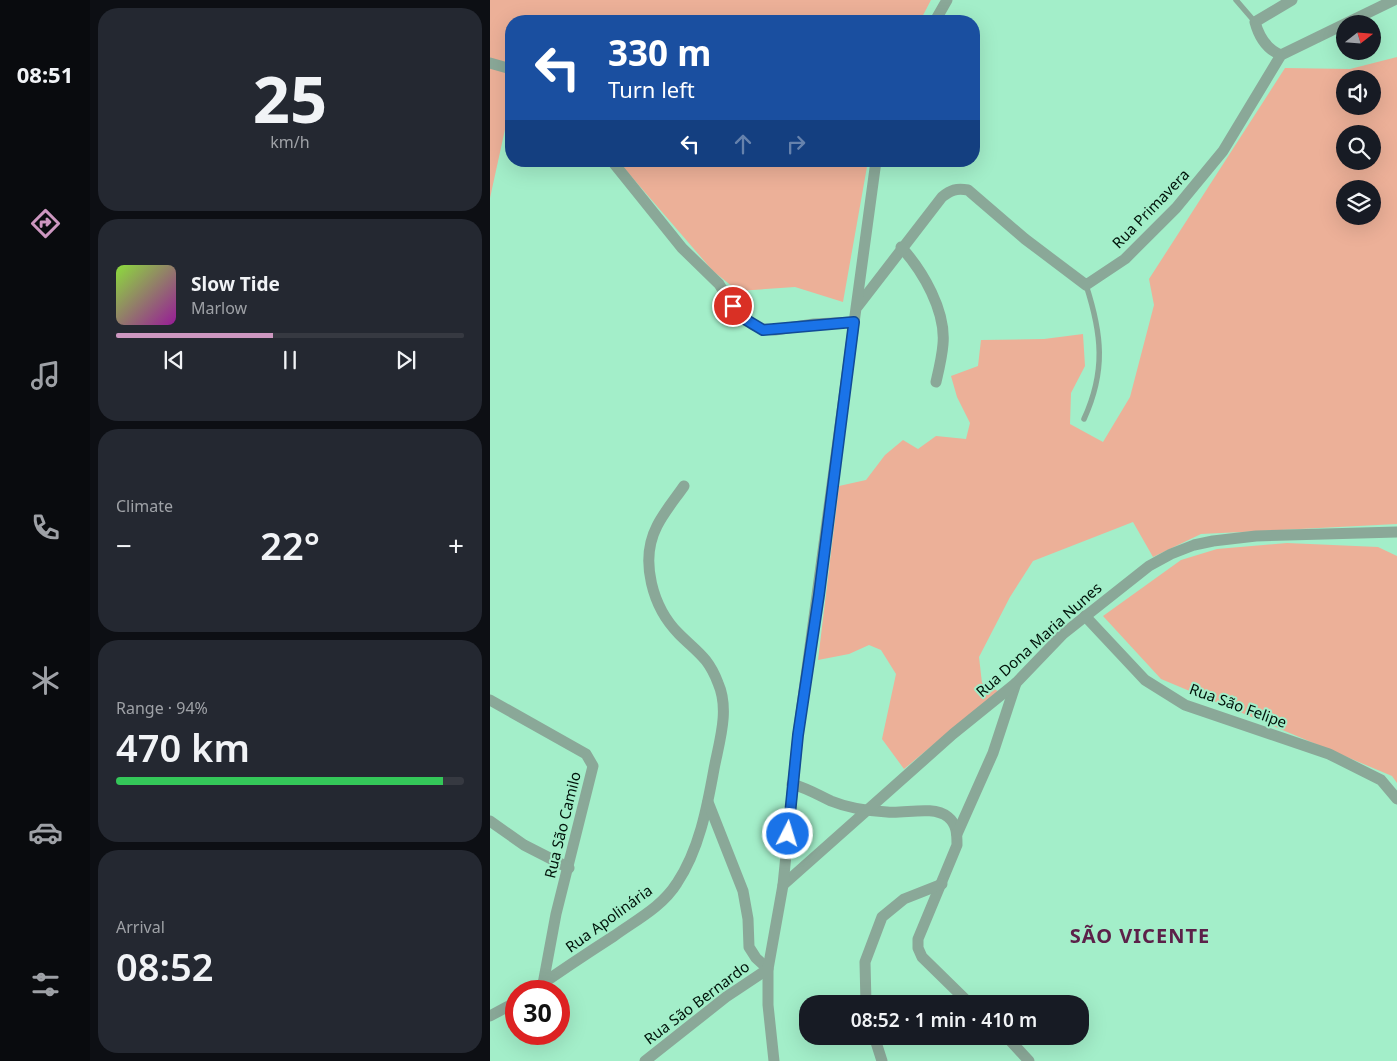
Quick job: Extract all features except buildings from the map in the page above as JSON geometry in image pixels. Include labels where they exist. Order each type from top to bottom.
[{"type":"street","points":[[938,15],[947,0]]},
{"type":"street","points":[[1292,0],[1255,22],[1258,34],[1265,44],[1271,51],[1282,55],[1394,0]]},
{"type":"street","name":"Rua Primavera","points":[[1086,285],[1125,259],[1193,189],[1223,151],[1282,55]]},
{"type":"street","points":[[490,63],[505,67]]},
{"type":"street","points":[[617,167],[682,248],[719,284],[733,306],[753,325],[763,330],[776,330],[814,324],[854,322]]},
{"type":"street","points":[[774,1061],[768,1005],[768,969],[783,885],[792,784],[875,167]]},
{"type":"street","points":[[857,307],[901,247],[942,197],[950,190],[968,190],[1025,239],[1086,285]]},
{"type":"street","points":[[901,247],[913,260],[924,279],[942,324],[944,342],[936,382]]},
{"type":"street","name":"Rua Apolinária","points":[[549,980],[657,907],[676,885],[685,870],[708,802],[724,707],[720,686],[702,653],[679,634],[659,606],[653,589],[649,558],[656,527],[684,486]]},
{"type":"street","name":"Rua Dona Maria Nunes","points":[[783,885],[953,734],[1016,683],[1063,634],[1149,566],[1171,554],[1194,545],[1256,536],[1397,532]]},
{"type":"street","name":"Rua São Felipe","points":[[1085,616],[1145,680],[1185,705],[1329,754],[1381,780],[1397,799]]},
{"type":"street","points":[[961,995],[922,957],[918,948],[921,930],[953,858],[957,834],[993,753],[1016,683]]},
{"type":"street","name":"Rua São Camilo","points":[[490,700],[586,754],[591,760],[593,773],[556,914],[544,980]]},
{"type":"street","points":[[792,784],[811,789],[830,801],[868,810],[934,812],[947,816],[954,823],[957,834]]},
{"type":"street","points":[[708,802],[743,891],[748,919],[749,947],[756,958],[768,969]]},
{"type":"street","points":[[490,821],[524,845],[569,868]]},
{"type":"street","points":[[866,995],[865,962],[882,917],[904,899],[942,884]]},
{"type":"street","name":"Rua São Bernardo","points":[[645,1061],[726,997],[768,969]]},
{"type":"street","points":[[490,1016],[505,1008]]},
{"type":"street","points":[[877,1045],[882,1061]]},
{"type":"street","points":[[1014,1045],[1028,1061]]},
{"type":"lane","points":[[1236,0],[1255,22]]},
{"type":"lane","points":[[1084,419],[1095,396],[1101,361],[1098,327],[1086,285]]},
{"type":"shaded area","points":[[490,0],[931,0],[923,15],[505,15],[505,129],[490,198]]},
{"type":"shaded area","points":[[1397,57],[1397,524],[1201,534],[1153,557],[1133,522],[1033,561],[1010,597],[979,657],[982,683],[998,691],[904,769],[882,739],[896,674],[881,650],[869,645],[849,654],[818,660],[839,486],[866,480],[885,455],[903,440],[918,449],[936,436],[966,439],[970,423],[957,397],[951,376],[978,366],[981,340],[1044,339],[1083,334],[1085,366],[1071,393],[1070,424],[1103,442],[1130,397],[1154,305],[1149,279],[1285,68],[1350,69]]},
{"type":"shaded area","points":[[623,167],[867,167],[843,302],[795,287],[738,291],[713,271]]},
{"type":"shaded area","points":[[1287,543],[1378,547],[1397,556],[1397,783],[1392,776],[1161,679],[1103,616],[1181,560],[1217,549]]},
{"type":"district","name":"SÃO VICENTE","points":[[1140,936]]},
{"type":"route","points":[[733,306],[743,318],[763,330],[776,330],[814,324],[854,322],[846,391],[834,463],[819,595],[798,735],[788,834]]}]
